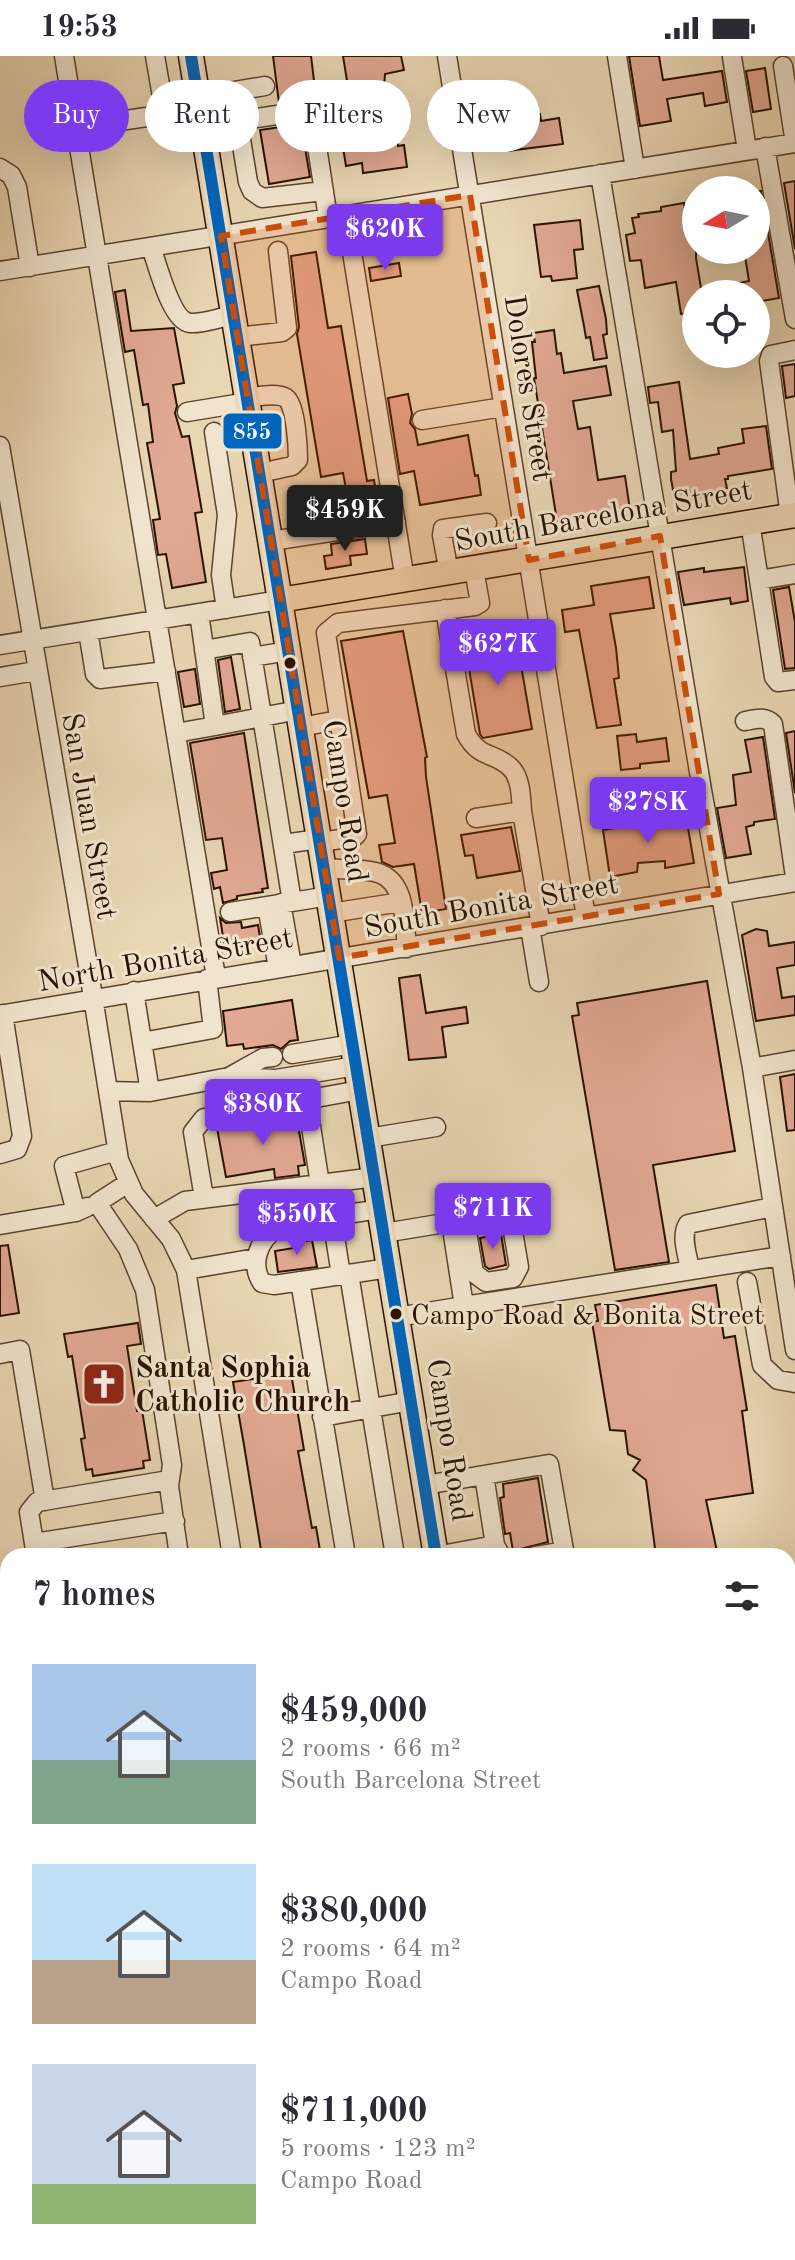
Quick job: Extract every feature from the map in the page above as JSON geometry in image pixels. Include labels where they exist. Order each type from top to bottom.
[{"type":"main road","name":"Campo Road","points":[[196,57],[198,80]]},
{"type":"main road","name":"Campo Road","points":[[207,152],[435,1548]]},
{"type":"main road","name":"South Barcelona Street","points":[[280,600],[792,515]]},
{"type":"street","points":[[64,56],[176,733],[212,978],[213,1029],[142,1042]]},
{"type":"street","points":[[155,56],[159,80]]},
{"type":"street","name":"Dolores Street","points":[[447,56],[586,917]]},
{"type":"street","points":[[617,56],[635,169]]},
{"type":"street","points":[[732,57],[795,319]]},
{"type":"street","points":[[0,271],[795,143],[783,66]]},
{"type":"street","points":[[259,88],[265,86]]},
{"type":"street","points":[[259,118],[304,111],[312,114],[324,191],[337,217],[396,522],[427,577],[439,610],[466,734],[473,748],[511,768],[518,782],[536,927],[539,982]]},
{"type":"street","points":[[244,152],[252,191],[262,198],[324,191]]},
{"type":"street","points":[[0,168],[11,175],[17,187],[30,267]]},
{"type":"street","points":[[600,174],[719,894],[752,1068],[781,1256],[790,1285],[795,1350]]},
{"type":"street","points":[[151,247],[180,318],[190,323],[282,332],[287,328],[278,251]]},
{"type":"street","points":[[792,515],[769,361],[771,355],[795,350]]},
{"type":"street","points":[[187,412],[275,395],[286,398],[292,406],[298,460],[292,466],[260,473]]},
{"type":"street","points":[[422,420],[503,407]]},
{"type":"street","points":[[214,432],[227,515],[221,575],[226,609]]},
{"type":"street","name":"San Juan Street","points":[[0,446],[117,1151],[128,1183],[171,1239],[186,1270],[231,1548]]},
{"type":"street","points":[[271,541],[396,522]]},
{"type":"street","points":[[750,522],[774,677],[778,682],[795,680]]},
{"type":"street","points":[[427,577],[443,529],[487,523]]},
{"type":"street","points":[[283,844],[354,837],[357,834],[326,645],[326,633],[330,627],[338,623],[475,606],[480,603],[474,569]]},
{"type":"street","points":[[759,580],[795,574]]},
{"type":"street","points":[[0,645],[280,600]]},
{"type":"street","points":[[199,613],[215,726]]},
{"type":"street","points":[[88,631],[95,674],[100,679],[166,671]]},
{"type":"street","points":[[204,650],[250,642],[283,844],[280,903],[285,966]]},
{"type":"street","points":[[252,657],[289,651]]},
{"type":"street","points":[[0,677],[36,671]]},
{"type":"street","points":[[176,733],[262,717],[338,720]]},
{"type":"street","points":[[745,721],[763,718],[773,724],[795,880]]},
{"type":"street","points":[[476,818],[522,811]]},
{"type":"street","points":[[324,868],[380,873],[395,885],[401,902],[407,948]]},
{"type":"street","name":"South Bonita Street","points":[[339,958],[536,927],[795,880]]},
{"type":"street","points":[[230,912],[280,903],[401,902]]},
{"type":"street","name":"North Bonita Street","points":[[1,1014],[339,958]]},
{"type":"street","points":[[134,991],[150,1092]]},
{"type":"street","points":[[0,1154],[17,1149],[22,1136],[1,1014]]},
{"type":"street","points":[[229,1077],[263,1058],[355,1055]]},
{"type":"street","points":[[108,1091],[150,1092],[229,1077],[276,1079],[355,1055]]},
{"type":"street","points":[[752,1068],[795,1060]]},
{"type":"street","points":[[204,1198],[193,1132],[204,1118],[360,1090]]},
{"type":"street","points":[[307,1101],[320,1184]]},
{"type":"street","points":[[368,1138],[436,1127]]},
{"type":"street","points":[[76,1212],[64,1166],[117,1151]]},
{"type":"street","points":[[154,1219],[185,1201],[375,1177]]},
{"type":"street","points":[[0,1225],[76,1212],[128,1183]]},
{"type":"street","points":[[97,1203],[128,1249],[147,1298],[172,1465],[169,1480],[178,1548]]},
{"type":"street","points":[[690,1270],[685,1236],[688,1224],[773,1207]]},
{"type":"street","points":[[465,1220],[474,1273],[486,1282],[513,1278],[519,1267],[510,1214]]},
{"type":"street","points":[[332,1218],[394,1548]]},
{"type":"street","points":[[343,1273],[274,1285],[262,1283],[256,1258],[266,1238],[278,1227],[287,1225],[332,1218],[451,1222],[464,1306]]},
{"type":"street","points":[[287,1225],[267,1251],[265,1264],[269,1276],[277,1280],[389,1268]]},
{"type":"street","points":[[397,1317],[781,1256]]},
{"type":"street","points":[[186,1270],[256,1258]]},
{"type":"street","points":[[300,1281],[345,1548]]},
{"type":"street","points":[[747,1282],[762,1365],[778,1380],[795,1383]]},
{"type":"street","points":[[0,1354],[20,1350],[45,1501]]},
{"type":"street","points":[[322,1417],[411,1401]]},
{"type":"street","points":[[425,1485],[549,1464],[564,1548]]},
{"type":"street","points":[[484,1475],[497,1548]]},
{"type":"street","points":[[35,1548],[29,1512],[37,1502],[169,1480]]},
{"type":"street","points":[[45,1548],[175,1521]]},
{"type":"highlighted area","points":[[470,195],[529,560],[660,536],[719,894],[339,958],[221,236]]},
{"type":"building","points":[[273,56],[311,56],[314,80],[276,80]]},
{"type":"building","points":[[343,56],[401,56],[404,70],[385,74],[384,80],[347,80]]},
{"type":"building","points":[[629,56],[659,56],[663,80],[722,71],[727,102],[705,106],[703,93],[667,99],[671,121],[640,126]]},
{"type":"building","points":[[765,68],[771,109],[753,112],[746,71]]},
{"type":"building","points":[[540,114],[541,121],[559,118],[563,144],[540,147]]},
{"type":"building","points":[[275,128],[275,152],[306,152],[310,177],[269,184],[260,130]]},
{"type":"building","points":[[344,152],[405,152],[407,167],[363,173],[362,163],[346,166]]},
{"type":"building","points":[[795,181],[795,249],[784,183]]},
{"type":"building","points":[[682,203],[682,264],[697,264],[700,280],[682,280],[682,314],[676,282],[645,288],[641,260],[630,261],[626,235],[635,233],[632,218],[639,217],[638,214],[661,211],[661,207]]},
{"type":"building","points":[[580,220],[583,249],[574,250],[577,278],[552,281],[551,276],[541,277],[534,225]]},
{"type":"building","points":[[770,244],[779,298],[770,300],[770,280],[749,280],[746,264],[770,264]]},
{"type":"building","points":[[316,252],[328,328],[341,326],[367,481],[374,480],[379,512],[356,516],[354,498],[347,494],[343,473],[321,477],[297,334],[299,327],[291,256]]},
{"type":"building","points":[[399,263],[401,276],[371,281],[369,268]]},
{"type":"building","points":[[599,286],[606,319],[607,334],[603,335],[607,358],[594,360],[590,337],[586,338],[577,290]]},
{"type":"building","points":[[125,290],[131,331],[174,328],[184,383],[173,385],[177,406],[175,413],[182,437],[189,436],[202,512],[195,513],[206,582],[172,588],[166,554],[158,555],[153,520],[160,519],[147,443],[153,442],[148,404],[143,405],[134,350],[125,352],[115,292]]},
{"type":"building","points":[[554,330],[557,354],[561,353],[564,373],[606,366],[611,395],[573,401],[578,429],[590,427],[598,480],[625,476],[630,510],[557,521],[534,378],[532,342],[535,342],[533,333]]},
{"type":"building","points":[[795,364],[795,396],[786,398],[782,366]]},
{"type":"building","points":[[679,382],[690,459],[719,454],[718,448],[744,443],[742,429],[766,426],[772,469],[728,476],[725,479],[727,488],[698,498],[675,501],[671,479],[671,472],[676,471],[673,430],[662,432],[658,402],[650,403],[648,387]]},
{"type":"building","points":[[408,394],[412,414],[410,423],[415,429],[418,445],[468,435],[481,495],[420,505],[414,471],[400,474],[388,398]]},
{"type":"building","points":[[365,539],[367,554],[350,556],[351,565],[326,569],[324,556],[332,555],[331,544]]},
{"type":"building","points":[[744,567],[748,601],[731,604],[730,598],[684,605],[678,572]]},
{"type":"building","points":[[649,577],[654,608],[610,614],[619,678],[614,679],[621,725],[597,728],[579,630],[565,632],[562,610],[594,605],[591,586]]},
{"type":"building","points":[[789,587],[795,622],[795,668],[785,669],[773,590]]},
{"type":"building","points":[[403,631],[427,757],[426,777],[446,909],[422,913],[414,864],[393,867],[382,862],[379,845],[395,843],[387,795],[369,798],[341,641]]},
{"type":"building","points":[[516,636],[532,729],[483,738],[465,645]]},
{"type":"building","points":[[231,657],[240,709],[225,712],[218,660]]},
{"type":"building","points":[[195,669],[200,704],[184,707],[178,672]]},
{"type":"building","points":[[795,731],[795,793],[786,733]]},
{"type":"building","points":[[244,733],[268,888],[223,903],[220,887],[214,889],[211,873],[227,870],[222,838],[206,840],[190,743]]},
{"type":"building","points":[[636,734],[637,742],[666,738],[669,761],[621,770],[617,736]]},
{"type":"building","points":[[763,737],[775,819],[754,822],[754,825],[746,827],[751,854],[726,858],[717,808],[736,805],[733,775],[751,772],[745,740]]},
{"type":"building","points":[[686,816],[694,863],[665,868],[665,861],[638,863],[637,872],[610,877],[603,830]]},
{"type":"building","points":[[511,827],[520,871],[477,878],[473,855],[465,856],[461,835]]},
{"type":"building","points":[[220,918],[226,923],[241,922],[242,928],[258,925],[261,943],[225,949]]},
{"type":"building","points":[[756,929],[767,931],[769,946],[795,942],[795,965],[777,968],[782,998],[795,996],[795,1015],[756,1021],[742,935]]},
{"type":"building","points":[[420,975],[426,1013],[466,1007],[468,1023],[442,1027],[446,1057],[409,1060],[399,978]]},
{"type":"building","points":[[707,981],[735,1151],[653,1165],[669,1262],[615,1270],[572,1016],[579,1015],[577,1003]]},
{"type":"building","points":[[292,1000],[298,1040],[290,1041],[281,1049],[273,1045],[244,1049],[243,1044],[227,1046],[223,1011]]},
{"type":"building","points":[[795,1074],[795,1130],[787,1131],[780,1077]]},
{"type":"building","points":[[296,1114],[305,1165],[298,1166],[299,1175],[275,1178],[274,1169],[226,1177],[217,1128]]},
{"type":"building","points":[[501,1234],[506,1265],[489,1269],[485,1266],[480,1238]]},
{"type":"building","points":[[312,1240],[317,1267],[278,1272],[275,1251],[294,1248],[294,1243]]},
{"type":"building","points":[[8,1245],[19,1313],[0,1316],[0,1246]]},
{"type":"building","points":[[716,1285],[724,1338],[735,1336],[747,1410],[742,1411],[753,1493],[706,1500],[716,1548],[655,1548],[646,1480],[633,1470],[640,1460],[628,1454],[625,1431],[610,1430],[592,1322],[598,1321],[595,1305]]},
{"type":"building","name":"Santa Sophia Catholic Church","points":[[138,1323],[141,1344],[127,1346],[137,1411],[142,1410],[150,1460],[143,1461],[144,1468],[93,1476],[92,1469],[86,1470],[81,1439],[85,1438],[72,1356],[68,1357],[64,1334]]},
{"type":"building","points":[[291,1373],[304,1450],[298,1451],[312,1528],[316,1527],[320,1548],[261,1548],[233,1382]]},
{"type":"building","points":[[538,1478],[548,1542],[512,1548],[510,1533],[505,1534],[500,1498],[504,1497],[503,1484]]},
{"type":"transit line","name":"855","points":[[191,56],[435,1548]]},
{"type":"place","name":"Campo Road & Bonita Street","points":[[396,1314]]},
{"type":"place","name":"Santa Sophia Catholic Church","points":[[104,1384]]}]
